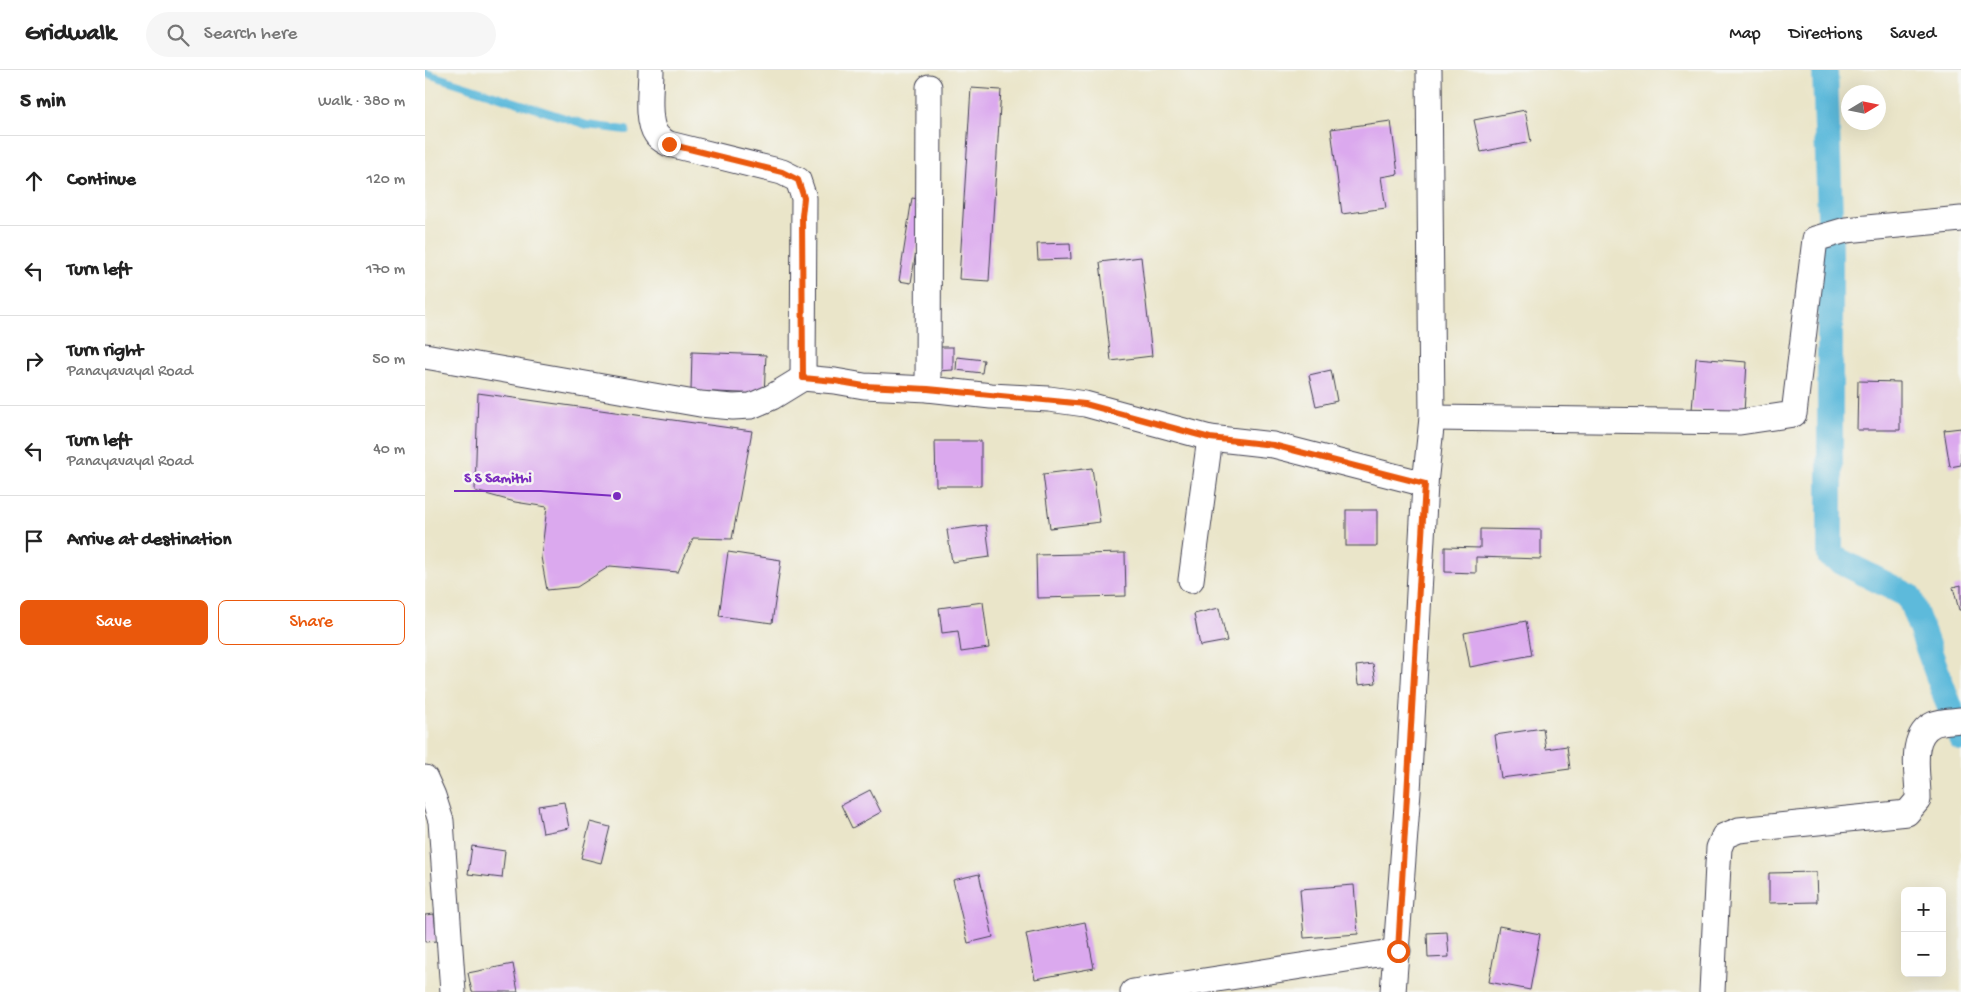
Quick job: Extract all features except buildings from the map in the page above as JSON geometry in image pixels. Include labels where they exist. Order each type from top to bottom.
[{"type":"street","points":[[651,70],[650,106],[656,135],[669,144],[782,172],[798,180],[804,198],[802,216],[803,378]]},
{"type":"street","points":[[1393,992],[1398,951],[1425,484],[1432,418],[1429,70]]},
{"type":"street","points":[[928,389],[929,87]]},
{"type":"street","points":[[1432,418],[1740,422],[1794,414],[1815,239],[1846,230],[1961,219]]},
{"type":"street","points":[[425,356],[700,404],[733,407],[751,406],[772,397],[803,378],[864,386],[928,389],[1085,404],[1210,438],[1273,445],[1425,484]]},
{"type":"street","points":[[1191,580],[1210,438]]},
{"type":"street","points":[[1712,992],[1717,864],[1719,848],[1724,836],[1739,830],[1907,813],[1918,800],[1915,746],[1922,732],[1934,724],[1961,720]]},
{"type":"street","points":[[425,778],[441,821],[453,992]]},
{"type":"street","points":[[1133,992],[1398,951]]},
{"type":"waterway","points":[[1825,70],[1830,215],[1830,556],[1909,596],[1961,738]]},
{"type":"waterway","points":[[425,73],[587,125],[626,130]]},
{"type":"place","name":"S S Samithi","points":[[617,496]]},
{"type":"route","points":[[669,144],[782,172],[798,180],[804,198],[802,216],[803,378],[864,386],[928,389],[991,396],[1049,399],[1085,404],[1210,438],[1273,445],[1425,484],[1398,951]]}]
